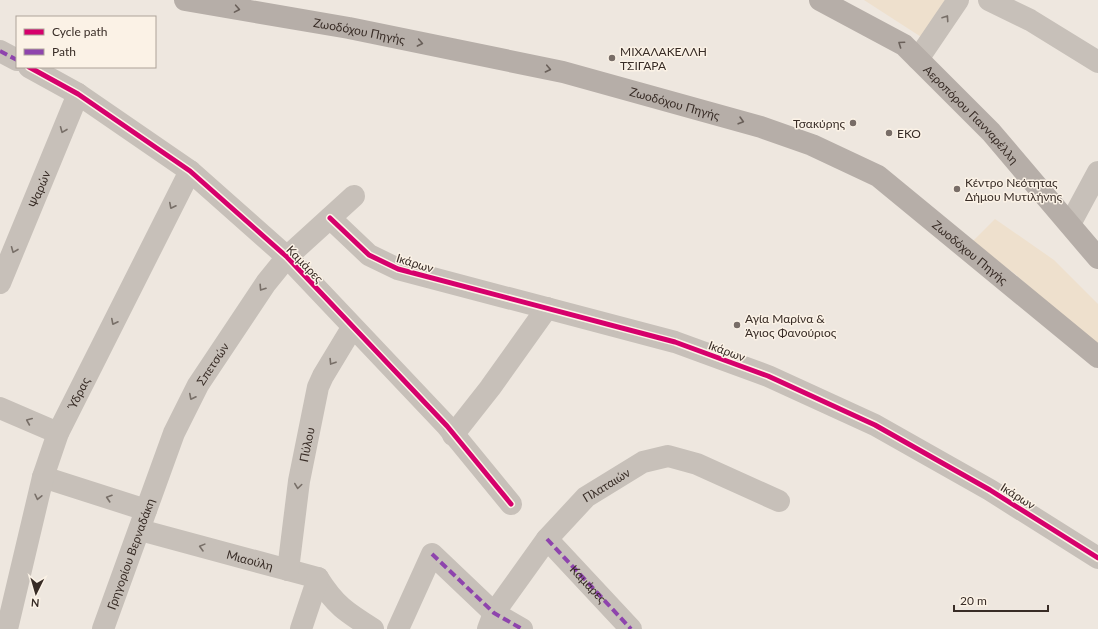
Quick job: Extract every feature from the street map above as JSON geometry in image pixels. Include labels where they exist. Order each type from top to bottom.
[{"type":"main road","name":"Ζωοδόχου Πηγής","points":[[185,0],[349,28],[563,72],[761,127],[812,145],[878,176],[1098,357]]},
{"type":"main road","name":"Αεροπόρου Γιανναρέλλη","points":[[822,0],[904,45],[991,132],[1098,258]]},
{"type":"street","points":[[918,59],[958,0]]},
{"type":"street","points":[[989,0],[1030,20],[1098,62]]},
{"type":"street","points":[[0,51],[16,59]]},
{"type":"street","name":"Καμάρες","points":[[31,68],[78,94],[190,171],[287,258],[453,435],[511,504]]},
{"type":"street","name":"Ψαρών","points":[[0,283],[78,94]]},
{"type":"street","name":"Ύδρας","points":[[7,629],[43,477],[58,434],[190,171]]},
{"type":"street","points":[[1070,224],[1098,172]]},
{"type":"street","name":"Σπετσών","points":[[157,479],[174,432],[198,385],[266,283],[287,258],[354,196]]},
{"type":"street","name":"Ικάρων","points":[[330,218],[370,255],[398,269],[675,342],[768,376],[875,425],[990,490],[1098,558]]},
{"type":"street","points":[[453,435],[490,388],[547,308]]},
{"type":"street","name":"Πύλου","points":[[288,570],[299,481],[318,387],[352,328]]},
{"type":"street","points":[[0,408],[58,434]]},
{"type":"street","name":"Πλαταιών","points":[[491,621],[547,539],[586,498],[643,462],[668,456],[698,464],[779,501]]},
{"type":"street","name":"Μιαούλη","points":[[43,477],[143,520],[288,570],[318,578]]},
{"type":"street","name":"Γρηγορίου Βερναδάκη","points":[[103,629],[157,479]]},
{"type":"street","name":"Καμάρες","points":[[547,539],[631,629]]},
{"type":"street","points":[[398,629],[432,554],[491,621],[522,629]]},
{"type":"street","points":[[318,578],[333,600],[346,612],[373,629]]},
{"type":"street","points":[[301,629],[318,578]]},
{"type":"shaded area","points":[[864,0],[958,0],[929,42]]},
{"type":"shaded area","points":[[995,219],[1054,260],[1098,304],[1098,347],[1015,274],[972,242]]},
{"type":"marked path","points":[[0,51],[16,59]]},
{"type":"marked path","points":[[547,539],[631,629]]},
{"type":"marked path","points":[[432,554],[494,613],[522,629]]},
{"type":"cycle path","points":[[31,68],[78,94],[190,171],[287,257],[447,426],[511,504]]},
{"type":"cycle path","points":[[330,218],[369,255],[398,269],[675,342],[768,376],[875,425],[990,490],[1098,558]]},
{"type":"place","name":"ΜΙΧΑΛΑΚΕΛΛΗ ΤΣΙΓΑΡΑ","points":[[612,58]]},
{"type":"place","name":"Τσακύρης","points":[[853,123]]},
{"type":"place","name":"EKO","points":[[889,133]]},
{"type":"place","name":"Κέντρο Νεότητας Δήμου Μυτιλήνης","points":[[957,189]]},
{"type":"place","name":"Αγία Μαρίνα & Άγιος Φανούριος","points":[[737,325]]}]
